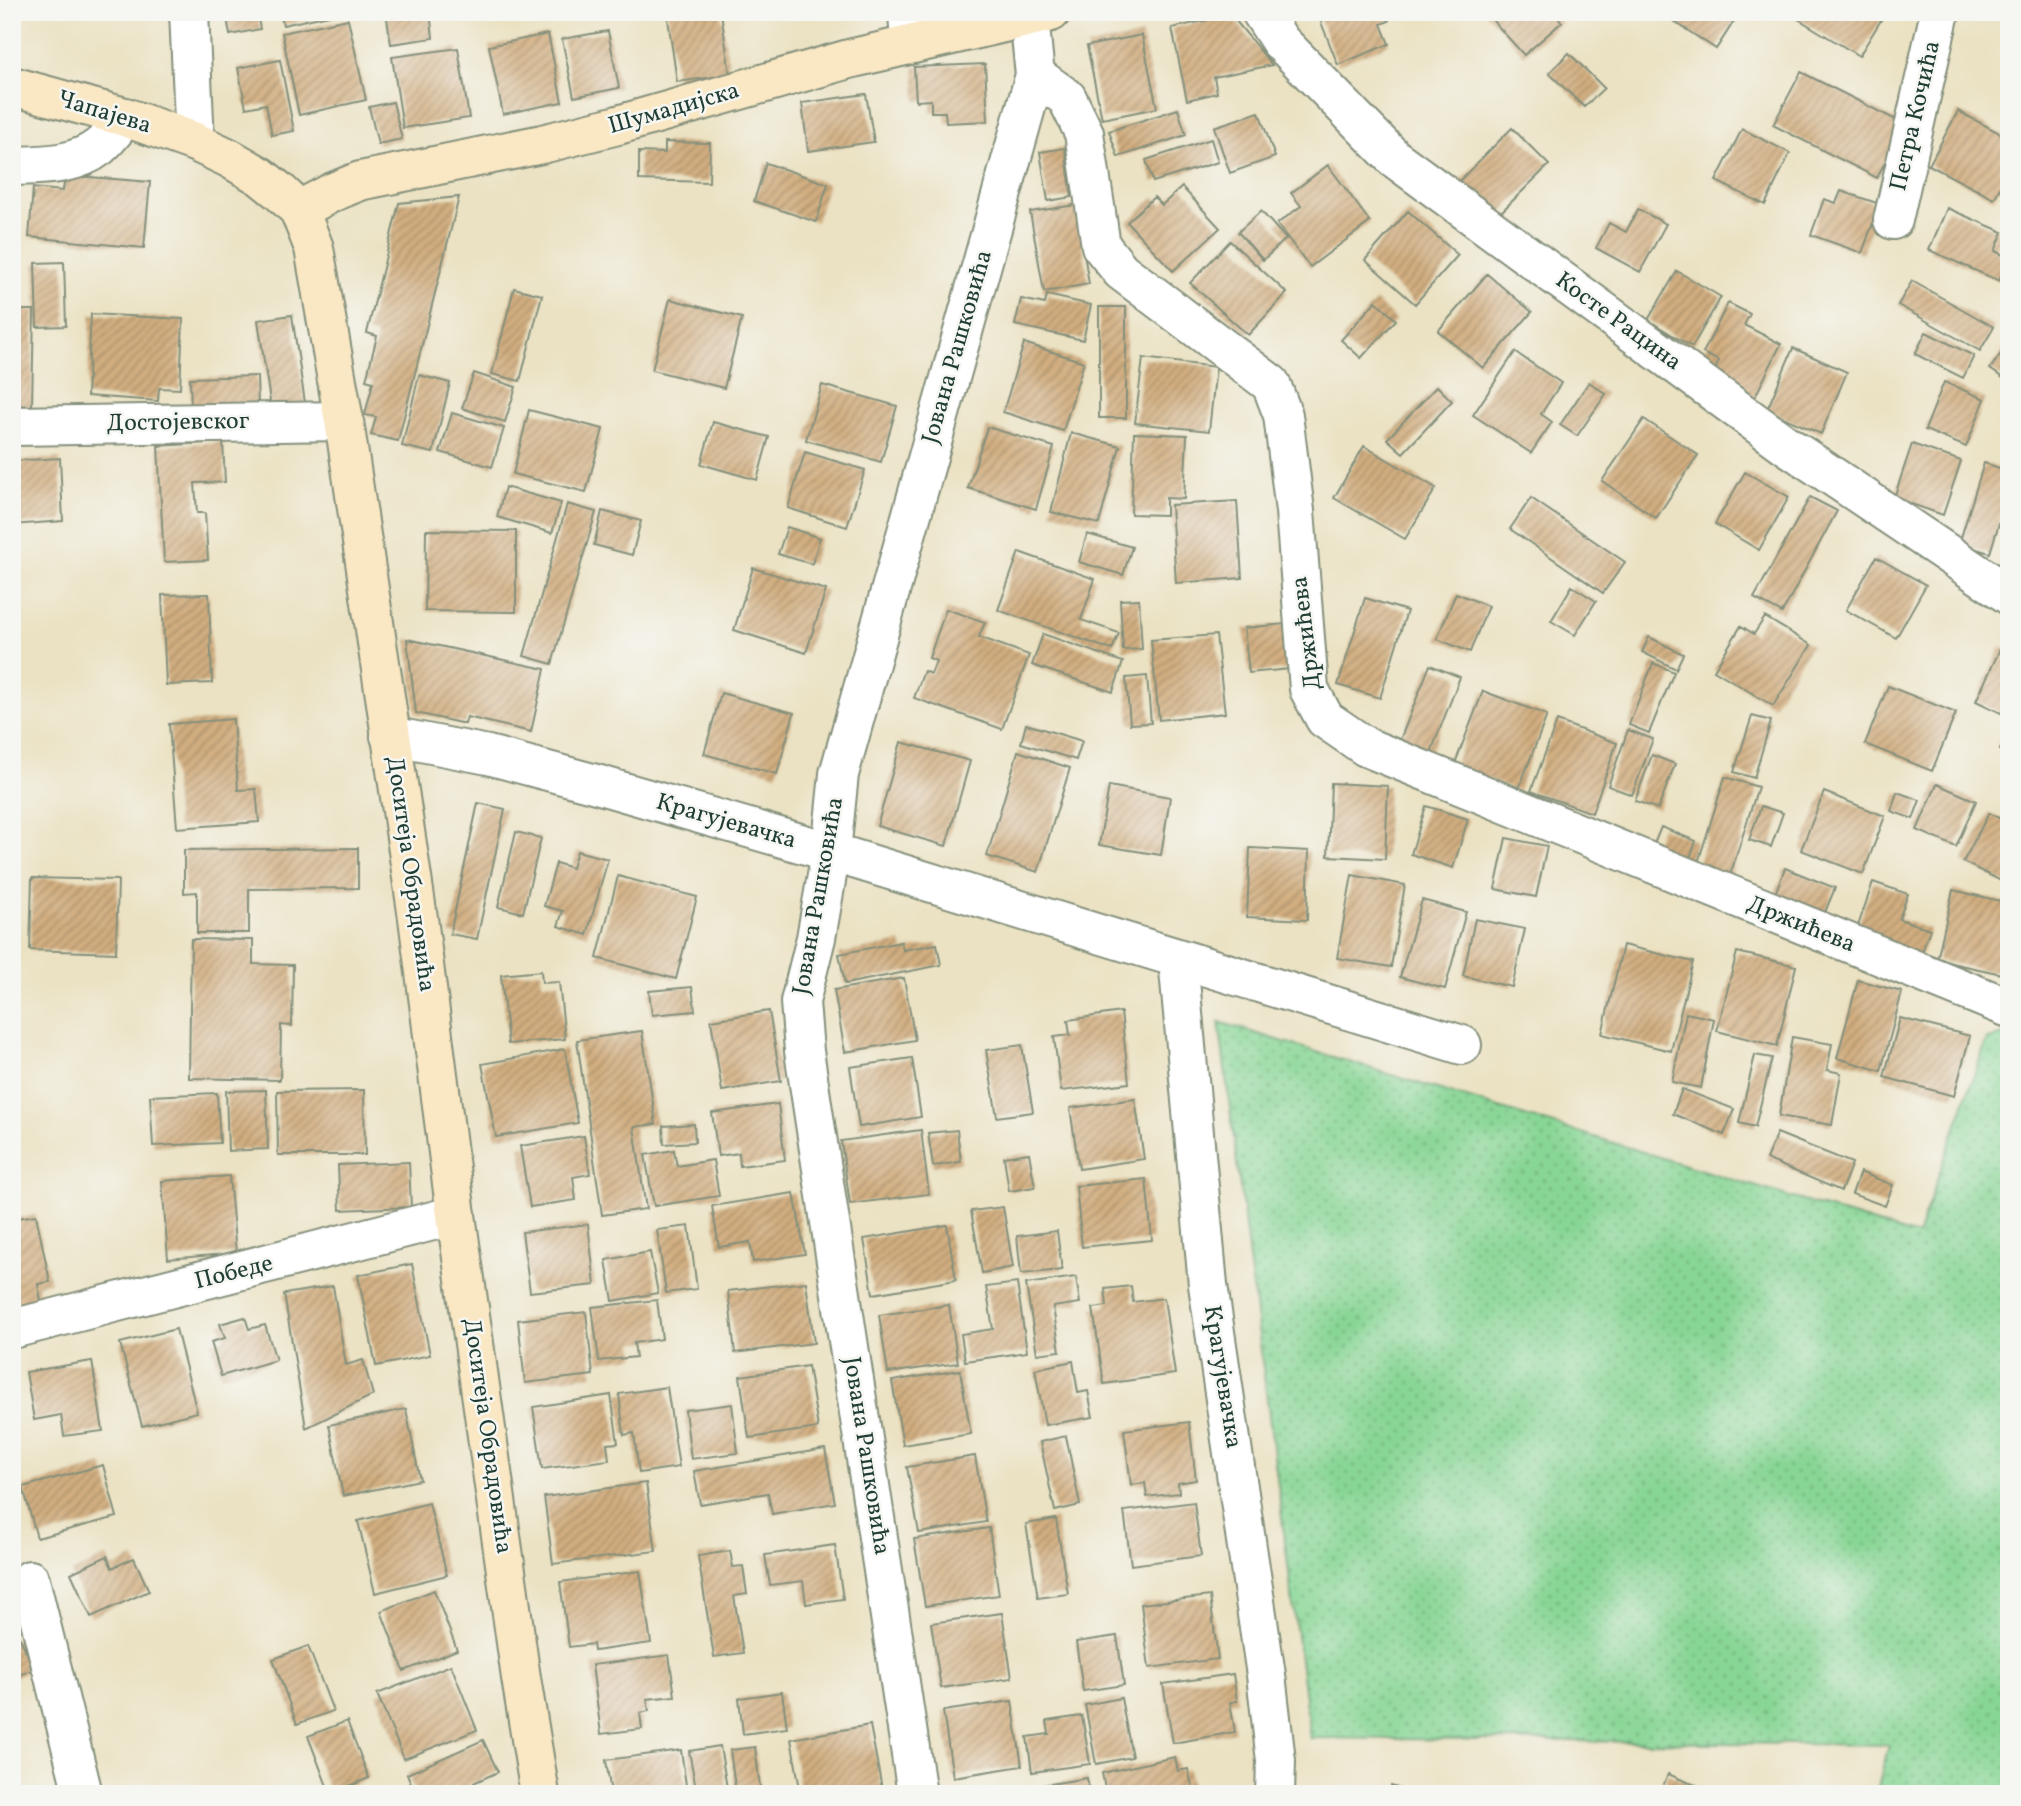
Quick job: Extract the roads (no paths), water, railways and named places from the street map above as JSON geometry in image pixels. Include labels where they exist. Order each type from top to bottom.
[{"type":"street","points":[[189,12],[195,142]]},
{"type":"street","name":"Косте Рацина","points":[[1261,12],[1280,41],[1394,158],[1786,445],[2009,595]]},
{"type":"street","name":"Петра Кочића","points":[[1893,220],[1940,12]]},
{"type":"street","name":"Шумадијска","points":[[299,210],[360,181],[541,144],[618,125],[849,59],[909,28],[1040,15]]},
{"type":"street","name":"Јована Рашковића","points":[[917,1794],[804,1051],[800,1002],[816,938],[831,852],[839,774],[1035,75],[1040,15]]},
{"type":"street","name":"Држићева","points":[[1035,75],[1067,99],[1084,133],[1101,246],[1121,271],[1271,384],[1283,415],[1309,689],[1325,719],[1366,747],[2009,1008]]},
{"type":"street","name":"Чапајева","points":[[12,86],[125,117],[195,142]]},
{"type":"street","points":[[12,166],[51,164],[82,158],[100,146],[125,117]]},
{"type":"street","name":"Доситеја Обрадовића","points":[[195,142],[260,176],[280,192],[299,210],[314,248],[344,421],[418,918],[456,1215],[519,1664],[540,1794]]},
{"type":"street","name":"Достојевског","points":[[12,426],[344,421]]},
{"type":"street","name":"Крагујевачка","points":[[390,736],[488,755],[575,778],[831,852],[1462,1045]]},
{"type":"street","name":"Крагујевачка","points":[[1178,959],[1208,1285],[1266,1675],[1276,1762],[1275,1794]]},
{"type":"street","name":"Победе","points":[[12,1329],[456,1215]]},
{"type":"street","points":[[30,1580],[83,1794]]}]
